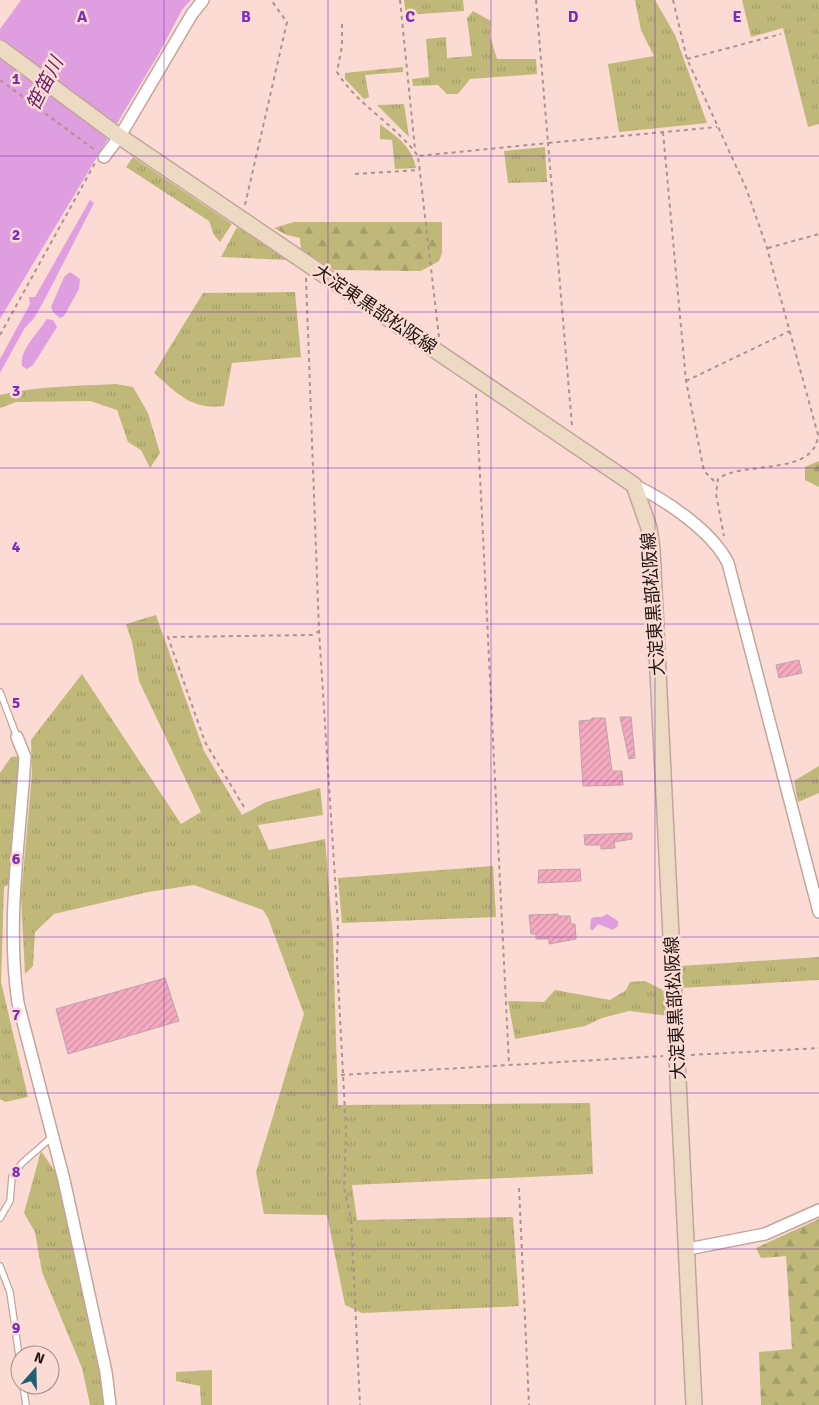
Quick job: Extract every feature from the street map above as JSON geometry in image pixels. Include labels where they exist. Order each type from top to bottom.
[{"type":"main road","name":"大淀東黒部松阪線","points":[[0,48],[118,135],[634,485],[650,528],[652,549],[688,1249],[694,1405]]},
{"type":"street","points":[[100,158],[118,135],[192,14],[203,0]]},
{"type":"street","points":[[634,485],[653,494],[681,514],[721,550],[732,577],[819,912]]},
{"type":"street","points":[[17,737],[25,757],[13,929],[14,977],[18,1002],[52,1136],[104,1363],[110,1405]]},
{"type":"street","points":[[688,1249],[765,1234],[819,1210]]},
{"type":"lane","points":[[0,692],[17,737]]},
{"type":"lane","points":[[0,1218],[10,1201],[12,1177],[22,1163],[52,1136]]},
{"type":"lane","points":[[0,1266],[10,1292],[17,1345]]},
{"type":"path","points":[[238,217],[244,208],[287,22],[271,0]]},
{"type":"path","points":[[400,0],[415,151]]},
{"type":"path","points":[[536,0],[572,430],[570,441]]},
{"type":"path","points":[[673,0],[687,59],[746,188],[767,248],[818,435],[818,445],[808,455],[788,464],[724,474],[718,480],[716,494],[724,541],[721,550]]},
{"type":"path","points":[[342,24],[342,46],[337,72],[345,86],[408,142],[418,156],[439,342],[435,349]]},
{"type":"path","points":[[687,59],[781,34]]},
{"type":"path","points":[[0,80],[100,158],[0,335]]},
{"type":"path","points":[[418,156],[717,127]]},
{"type":"path","points":[[663,132],[686,381],[704,471],[717,484]]},
{"type":"path","points":[[355,174],[420,170]]},
{"type":"path","points":[[767,248],[819,234]]},
{"type":"path","points":[[305,263],[319,631],[338,925],[336,960],[341,1075],[346,1130],[344,1188],[351,1219],[360,1405]]},
{"type":"path","points":[[686,381],[791,331]]},
{"type":"path","points":[[475,376],[509,1064]]},
{"type":"path","points":[[244,807],[205,742],[168,636],[312,635],[319,631]]},
{"type":"path","points":[[341,1075],[509,1064],[819,1048]]},
{"type":"path","points":[[519,1188],[529,1405]]},
{"type":"green space","points":[[404,0],[463,0],[464,11],[406,15]]},
{"type":"green space","points":[[635,0],[655,0],[675,35],[707,123],[619,132],[608,64],[654,56],[641,30]]},
{"type":"green space","points":[[742,0],[819,0],[819,124],[808,127],[783,28],[751,37]]},
{"type":"green space","points":[[473,11],[491,21],[490,36],[497,59],[536,59],[537,74],[470,79],[458,94],[447,94],[438,85],[413,86],[412,79],[429,77],[426,39],[446,37],[447,58],[472,56],[467,18]]},
{"type":"green space","points":[[403,67],[403,72],[365,75],[369,97],[364,99],[345,79],[345,73]]},
{"type":"green space","points":[[404,104],[409,137],[377,105]]},
{"type":"green space","points":[[380,124],[407,148],[416,168],[395,169],[392,140],[380,139]]},
{"type":"green space","points":[[545,147],[547,182],[508,183],[504,151]]},
{"type":"green space","points":[[133,157],[232,224],[220,242],[214,235],[209,221],[126,167]]},
{"type":"green space","points":[[294,222],[442,222],[442,253],[439,261],[421,271],[334,270],[301,250],[300,238],[287,235],[274,228]]},
{"type":"green space","points":[[237,227],[288,260],[221,257]]},
{"type":"green space","points":[[295,292],[301,357],[232,363],[224,406],[213,407],[194,403],[178,394],[154,373],[203,293]]},
{"type":"green space","points":[[116,384],[133,387],[148,413],[160,453],[150,468],[141,450],[128,442],[117,410],[90,401],[16,402],[0,408],[0,395],[14,392],[58,387]]},
{"type":"green space","points":[[819,461],[819,487],[805,480],[805,467]]},
{"type":"green space","points":[[156,615],[204,751],[242,815],[266,802],[320,788],[323,815],[258,825],[269,850],[325,839],[333,939],[338,1105],[590,1103],[593,1174],[352,1185],[357,1220],[513,1217],[519,1306],[362,1313],[345,1305],[327,1215],[264,1214],[256,1172],[304,1014],[268,918],[263,910],[194,885],[148,892],[54,914],[35,932],[33,966],[25,974],[21,898],[32,773],[31,740],[82,674],[181,824],[201,812],[139,681],[132,642],[126,624]]},
{"type":"green space","points":[[20,756],[13,882],[4,887],[1,982],[28,1097],[5,1102],[0,1099],[0,773],[11,757]]},
{"type":"green space","points":[[819,766],[819,793],[798,802],[794,781]]},
{"type":"green space","points":[[493,866],[496,917],[342,923],[338,878]]},
{"type":"green space","points":[[819,957],[819,980],[681,988],[680,966]]},
{"type":"green space","points":[[645,981],[665,992],[668,1000],[669,1016],[629,1011],[602,1018],[585,1026],[515,1039],[508,1001],[544,1002],[555,990],[610,1000],[626,990],[630,982]]},
{"type":"green space","points":[[41,1151],[56,1173],[102,1377],[104,1405],[90,1405],[82,1368],[42,1272],[35,1232],[24,1213]]},
{"type":"green space","points":[[819,1219],[819,1405],[761,1405],[759,1352],[792,1349],[786,1256],[761,1258],[756,1248]]},
{"type":"green space","points":[[212,1370],[212,1405],[201,1405],[200,1386],[176,1381],[176,1372]]},
{"type":"water","name":"笹笛川","points":[[21,0],[191,0],[182,10],[158,55],[0,319],[0,29]]},
{"type":"water","points":[[90,200],[94,203],[48,293],[35,317],[24,329],[0,373],[0,359],[30,304],[29,297],[35,297]]},
{"type":"water","points":[[70,272],[80,279],[79,289],[64,316],[60,318],[53,312],[51,307],[64,277]]},
{"type":"water","points":[[47,319],[53,320],[57,327],[33,365],[27,369],[22,366],[26,348]]},
{"type":"water","points":[[607,914],[618,921],[618,926],[613,930],[598,924],[593,930],[590,929],[591,919]]},
{"type":"building","points":[[799,660],[802,673],[779,678],[776,665]]},
{"type":"building","points":[[620,717],[631,717],[635,758],[629,759]]},
{"type":"building","points":[[592,718],[605,718],[612,771],[622,771],[623,785],[583,786],[579,721],[591,720]]},
{"type":"building","points":[[632,833],[632,839],[614,842],[615,848],[601,849],[601,845],[585,845],[584,835]]},
{"type":"building","points":[[580,869],[581,881],[538,883],[539,870]]},
{"type":"building","points":[[558,914],[558,916],[570,916],[571,924],[575,924],[576,939],[549,944],[549,939],[536,939],[536,934],[531,934],[529,915]]},
{"type":"building","points":[[165,978],[179,1021],[68,1054],[56,1009]]}]
